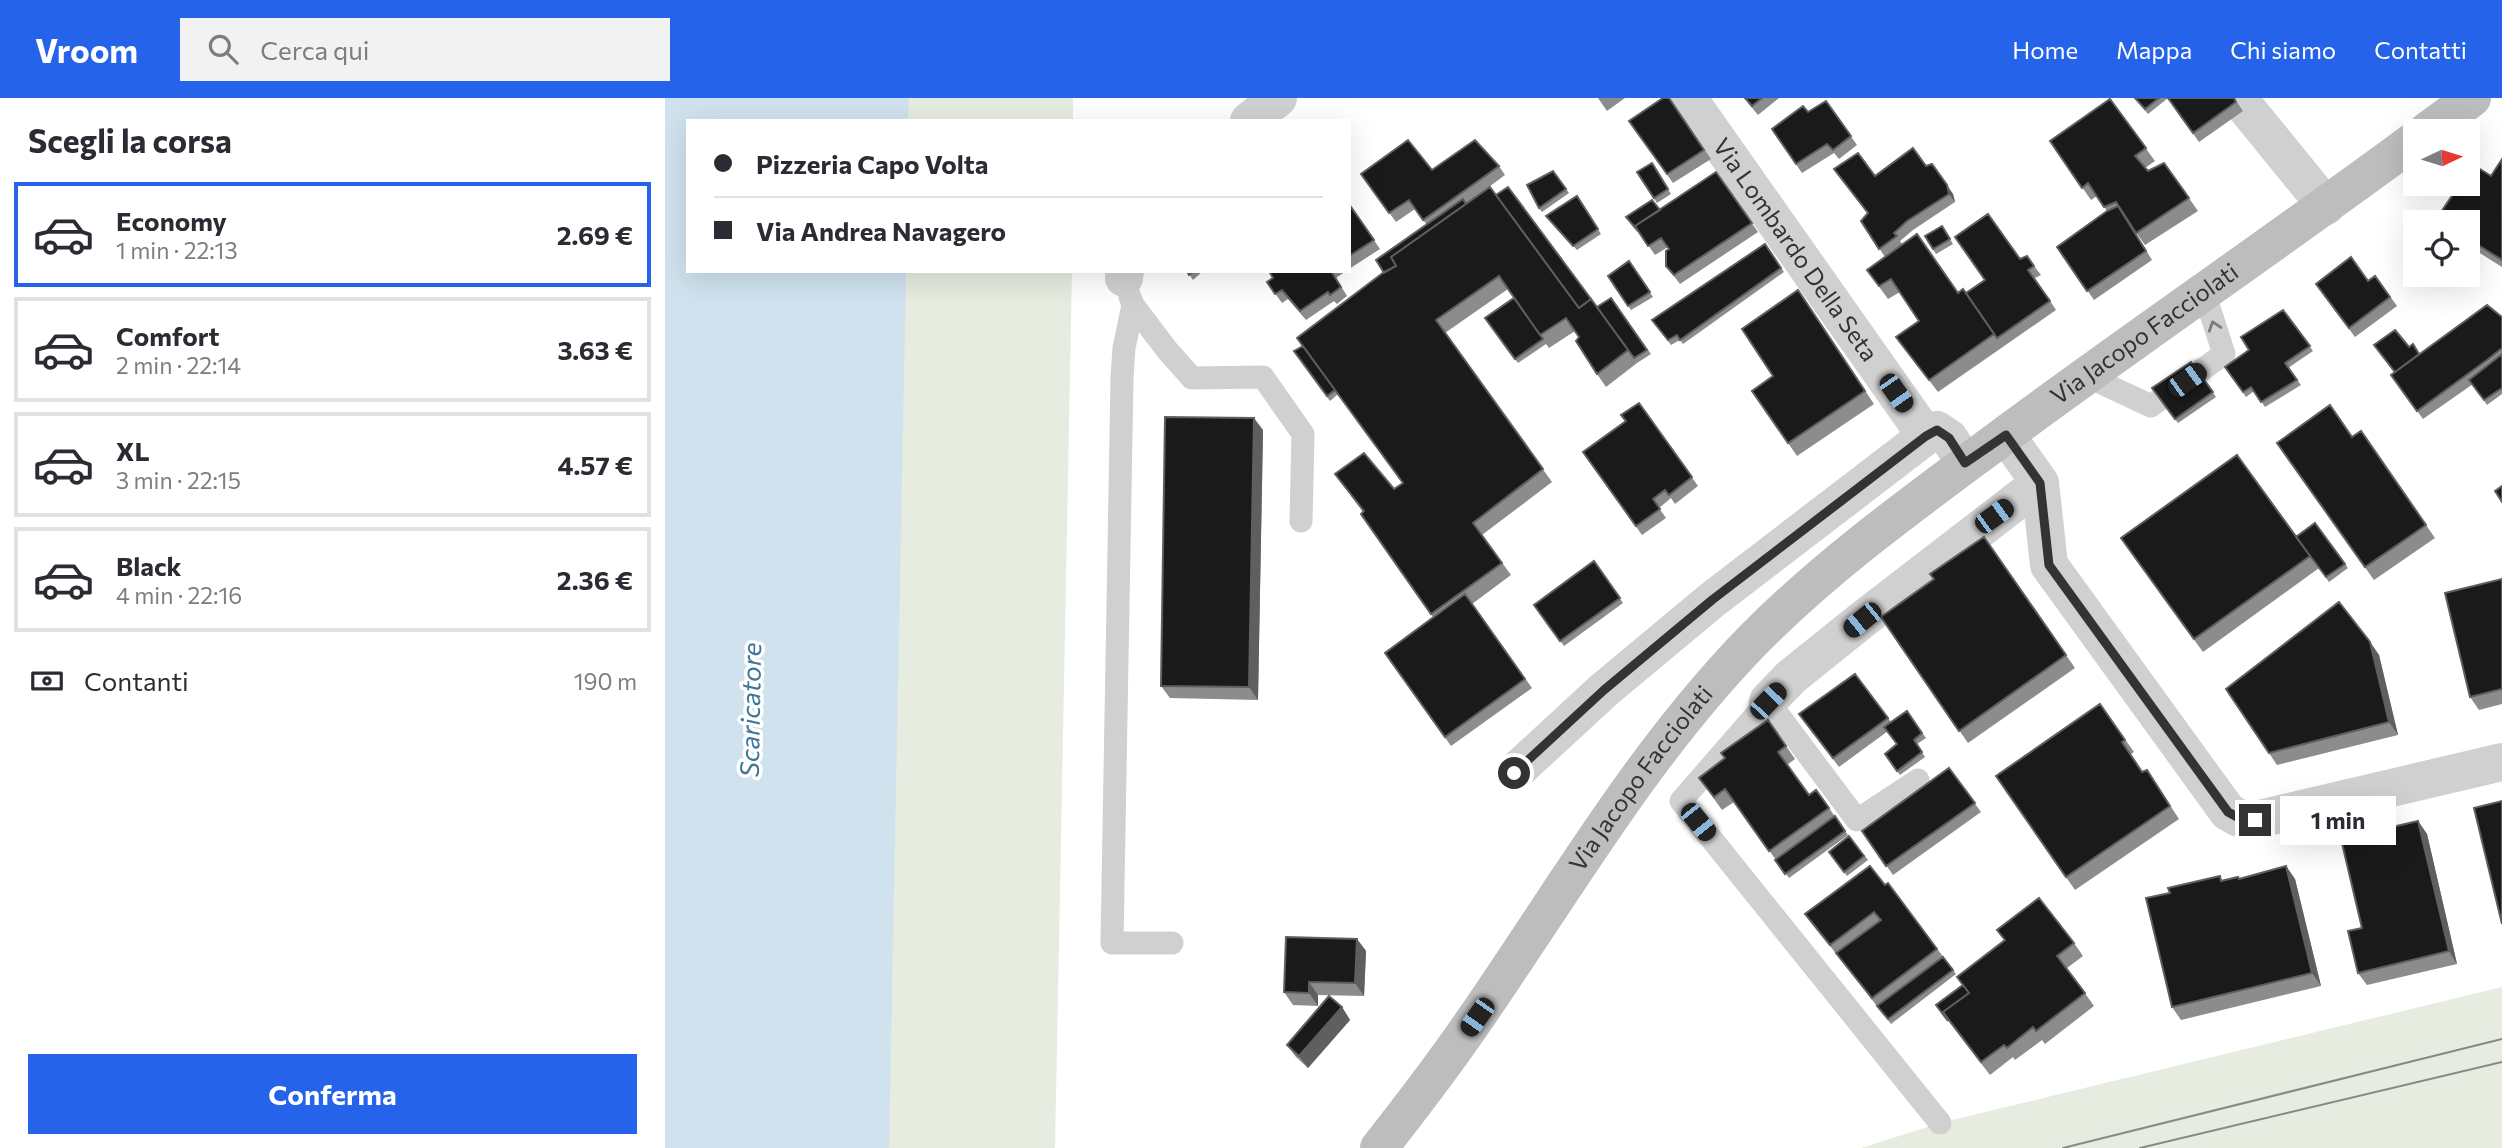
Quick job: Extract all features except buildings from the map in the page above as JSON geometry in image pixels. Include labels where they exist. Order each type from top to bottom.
[{"type":"main road","points":[[2443,119],[2472,98]]},
{"type":"main road","name":"Via Jacopo Facciolati","points":[[1379,1148],[1477,1017],[1584,852],[1633,785],[1699,701],[1755,639],[1839,559],[1965,463],[2403,149]]},
{"type":"street","points":[[1252,119],[1278,98]]},
{"type":"street","name":"Via Lombardo Della Seta","points":[[1688,98],[1926,436]]},
{"type":"street","points":[[2238,98],[2326,206]]},
{"type":"street","points":[[1514,773],[1604,690],[1712,600],[1926,436],[1937,430],[1949,438],[1965,463]]},
{"type":"street","points":[[2006,435],[2040,483],[2049,565],[2228,812],[2239,818],[2255,820],[2502,762]]},
{"type":"street","name":"Via Jacopo Facciolati","points":[[1768,701],[1791,677],[1862,620],[2040,483]]},
{"type":"lane","points":[[1127,285],[1167,350],[1192,377],[1263,377],[1303,435],[1301,521]]},
{"type":"lane","points":[[1127,285],[1122,378],[1112,943],[1172,943]]},
{"type":"lane","points":[[2087,376],[2151,406],[2224,354],[2204,292]]},
{"type":"lane","points":[[1768,701],[1857,820],[1918,780]]},
{"type":"lane","name":"Via Jacopo Facciolati","points":[[1768,701],[1681,801],[1940,1123]]},
{"type":"shaded area","points":[[665,98],[1073,98],[1073,119],[686,119],[686,273],[1072,273],[1055,1148],[665,1148]]},
{"type":"shaded area","points":[[2502,987],[2502,1148],[1861,1148],[1940,1123]]},
{"type":"water","name":"Scaricatore","points":[[665,98],[909,98],[908,119],[686,119],[686,273],[906,273],[889,1148],[665,1148]]},
{"type":"tram line","points":[[2063,1148],[2502,1039]]},
{"type":"tram line","points":[[2140,1148],[2502,1062]]},
{"type":"route","points":[[1514,773],[1604,690],[1712,600],[1937,430],[1949,438],[1965,463],[2006,435],[2040,483],[2049,565],[2228,812],[2239,818],[2255,820]]}]
